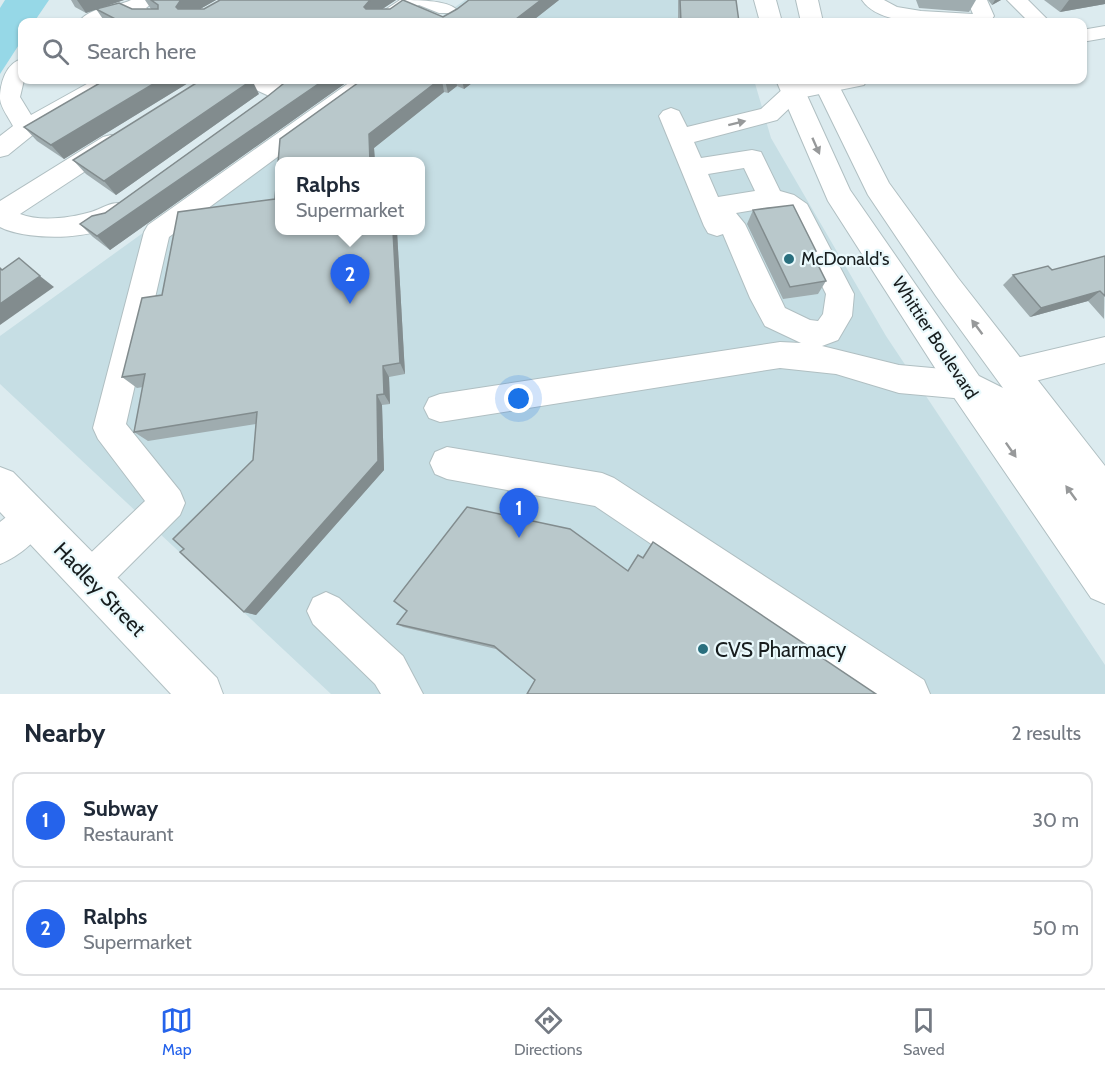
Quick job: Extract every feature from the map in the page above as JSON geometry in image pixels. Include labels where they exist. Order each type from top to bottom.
[{"type":"main road","points":[[765,0],[770,18]]},
{"type":"main road","points":[[807,0],[811,18]]},
{"type":"main road","name":"Whittier Boulevard","points":[[825,84],[878,188],[947,287],[1105,496]]},
{"type":"main road","name":"Whittier Boulevard","points":[[790,86],[838,194],[965,385],[1105,584]]},
{"type":"main road","points":[[883,259],[915,282],[952,333],[980,363],[1012,374]]},
{"type":"main road","points":[[965,385],[1011,410],[1105,540]]},
{"type":"main road","name":"Hadley Street","points":[[0,485],[201,694]]},
{"type":"street","points":[[386,18],[413,0]]},
{"type":"street","points":[[425,0],[446,16],[469,6]]},
{"type":"street","points":[[872,0],[875,5],[883,9],[909,15],[951,18]]},
{"type":"street","points":[[976,0],[984,18]]},
{"type":"street","points":[[1017,0],[1036,18]]},
{"type":"street","points":[[97,18],[138,4],[152,18]]},
{"type":"street","points":[[1087,35],[1105,32]]},
{"type":"street","points":[[18,72],[9,97],[26,128]]},
{"type":"street","points":[[0,149],[26,128],[102,84]]},
{"type":"street","points":[[90,579],[168,503],[109,428],[157,232],[361,84]]},
{"type":"street","points":[[770,357],[676,127],[769,116],[790,86],[813,84]]},
{"type":"street","points":[[256,111],[287,86]]},
{"type":"street","points":[[130,131],[0,214],[18,224],[45,228],[107,218],[135,198]]},
{"type":"street","points":[[694,168],[752,158],[771,198]]},
{"type":"street","points":[[771,198],[785,202],[798,211],[840,294],[837,316],[828,332],[819,334],[806,332],[775,317],[764,298],[732,224],[710,208],[771,198]]},
{"type":"street","points":[[1012,374],[1105,350]]},
{"type":"street","points":[[440,408],[770,357],[805,356],[836,361],[899,379],[965,385]]},
{"type":"street","points":[[447,463],[602,490],[910,694]]},
{"type":"street","points":[[0,546],[32,518]]},
{"type":"street","points":[[326,611],[389,670],[403,694]]},
{"type":"shaded area","points":[[5,0],[49,0],[37,18],[18,18],[18,46],[0,74],[0,8]]},
{"type":"shaded area","points":[[465,0],[735,0],[738,18],[440,18]]},
{"type":"shaded area","points":[[349,84],[755,84],[771,138],[886,336],[1105,665],[1105,694],[331,694],[0,384],[0,336]]},
{"type":"building","points":[[151,0],[182,0],[176,7],[178,9],[204,9],[220,0],[370,0],[364,7],[366,9],[390,9],[403,0],[443,17],[469,0],[541,0],[517,18],[113,18],[96,9],[119,3],[132,9],[158,9],[158,5]]},
{"type":"building","points":[[680,0],[736,0],[738,18],[681,18]]},
{"type":"building","points":[[98,84],[153,84],[51,145],[24,127]]},
{"type":"building","points":[[195,84],[246,84],[104,181],[73,160]]},
{"type":"building","points":[[283,84],[318,84],[97,236],[80,224],[92,216],[105,213]]},
{"type":"building","points":[[356,84],[434,84],[369,134],[370,157],[278,157],[280,139]]},
{"type":"building","points":[[275,199],[275,235],[393,235],[400,363],[383,366],[384,394],[377,395],[378,461],[244,612],[180,552],[184,549],[173,539],[253,460],[257,412],[134,432],[145,374],[122,377],[142,298],[162,295],[178,212]]},
{"type":"building","points":[[793,205],[816,251],[811,251],[826,281],[790,287],[753,210]]},
{"type":"building","points":[[1105,256],[1105,296],[1100,291],[1041,308],[1013,275],[1048,266],[1052,270]]},
{"type":"building","points":[[19,258],[40,276],[0,304],[0,268],[2,270]]},
{"type":"building","points":[[467,507],[570,529],[628,571],[638,555],[643,558],[653,542],[876,694],[527,694],[535,680],[494,646],[397,624],[407,611],[394,601]]},
{"type":"place","name":"McDonald's","points":[[789,259]]},
{"type":"place","name":"Ralphs","points":[[350,304]]},
{"type":"place","name":"Subway","points":[[519,538]]},
{"type":"place","name":"CVS Pharmacy","points":[[703,649]]}]
